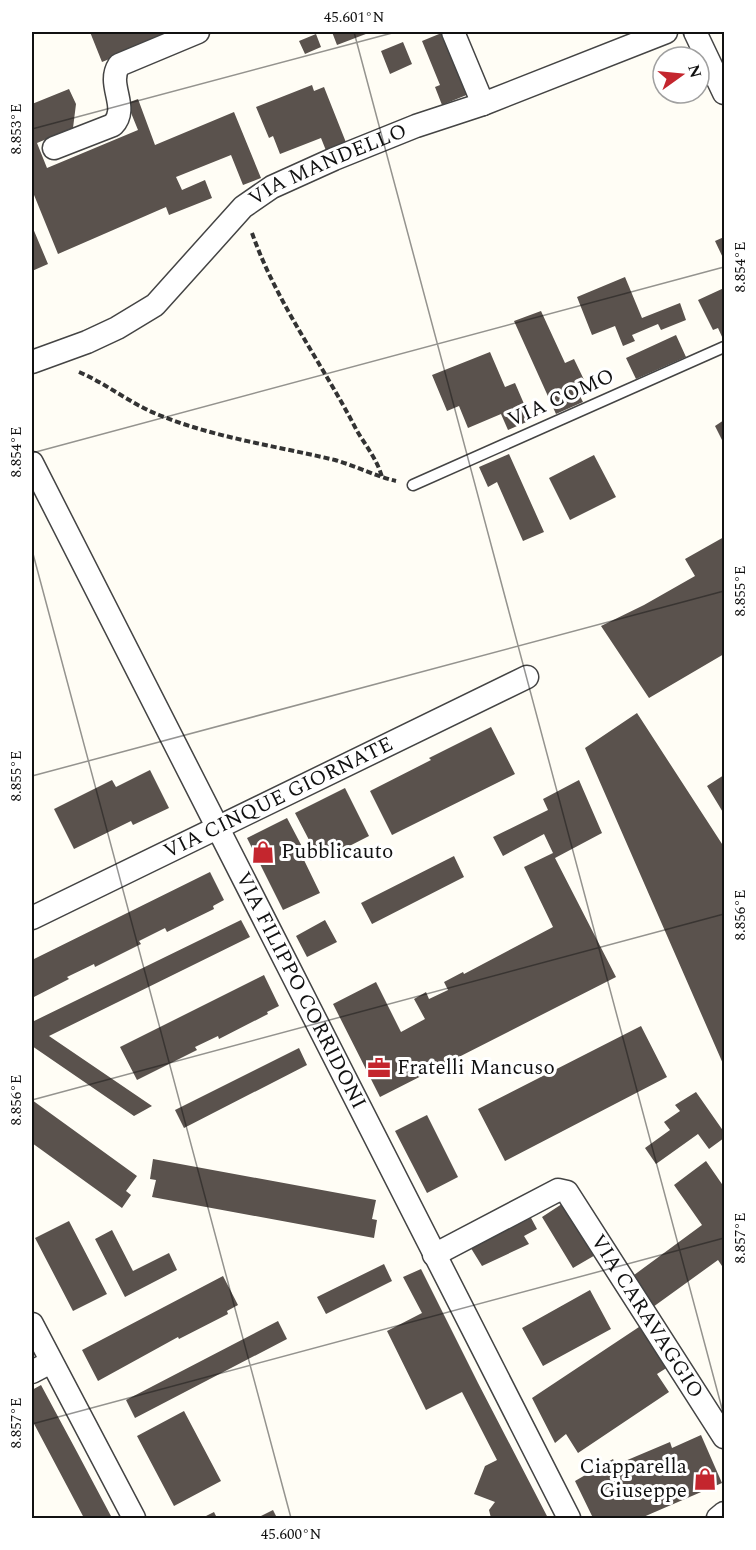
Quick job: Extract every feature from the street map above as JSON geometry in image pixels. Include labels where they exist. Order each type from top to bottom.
[{"type":"street","points":[[54,148],[116,122],[120,112],[114,75],[119,65],[198,32]]},
{"type":"street","points":[[453,32],[483,104]]},
{"type":"street","name":"VIA MANDELLO","points":[[32,362],[87,342],[117,328],[155,305],[243,207],[272,187],[416,126],[483,104],[666,32]]},
{"type":"street","points":[[695,32],[724,93]]},
{"type":"street","name":"VIA FILIPPO CORRIDONI","points":[[32,463],[569,1518]]},
{"type":"street","name":"VIA CINQUE GIORNATE","points":[[32,918],[526,677]]},
{"type":"street","name":"VIA CARAVAGGIO","points":[[434,1255],[558,1190],[570,1194],[724,1437]]},
{"type":"street","points":[[32,1324],[41,1367],[134,1518]]},
{"type":"street","points":[[718,1518],[724,1513]]},
{"type":"lane","name":"VIA COMO","points":[[413,485],[724,347]]},
{"type":"path","points":[[243,207],[272,283],[345,406],[367,449],[378,464],[382,478]]},
{"type":"path","points":[[70,369],[100,381],[156,414],[176,422],[203,431],[336,460],[382,478],[413,485]]},
{"type":"building","points":[[90,32],[177,32],[102,62]]},
{"type":"building","points":[[332,32],[371,32],[337,45]]},
{"type":"building","points":[[444,32],[469,94],[442,105],[435,87],[440,85],[422,41]]},
{"type":"building","points":[[316,34],[321,47],[305,54],[299,41]]},
{"type":"building","points":[[403,42],[412,64],[390,74],[381,51]]},
{"type":"building","points":[[312,85],[314,91],[324,87],[347,145],[327,153],[321,138],[280,154],[273,136],[269,138],[256,107]]},
{"type":"building","points":[[69,89],[76,104],[73,128],[37,143],[47,168],[138,130],[127,103],[138,99],[155,145],[234,112],[261,178],[243,185],[231,155],[176,177],[182,190],[205,180],[212,198],[169,215],[166,207],[58,254],[32,190],[32,104]]},
{"type":"building","points":[[32,226],[48,264],[32,271]]},
{"type":"building","points":[[724,237],[724,260],[715,241]]},
{"type":"building","points":[[625,277],[642,318],[680,303],[686,320],[661,330],[658,324],[632,335],[635,341],[623,346],[615,326],[592,335],[577,297]]},
{"type":"building","points":[[724,288],[723,339],[718,328],[713,330],[698,300]]},
{"type":"building","points":[[541,311],[565,363],[574,359],[587,386],[577,390],[583,402],[556,414],[514,321]]},
{"type":"building","points":[[676,335],[686,357],[636,379],[626,358]]},
{"type":"building","points":[[490,352],[505,387],[515,383],[531,420],[508,430],[501,414],[468,428],[459,406],[447,411],[432,375]]},
{"type":"building","points":[[724,420],[724,444],[715,426]]},
{"type":"building","points":[[509,454],[544,532],[523,541],[497,482],[488,487],[479,467]]},
{"type":"building","points":[[594,455],[616,497],[570,520],[549,478]]},
{"type":"building","points":[[724,537],[724,654],[649,698],[601,626],[695,576],[685,559]]},
{"type":"building","points":[[637,713],[724,847],[724,1066],[585,748]]},
{"type":"building","points":[[491,727],[515,774],[392,835],[370,791]]},
{"type":"building","points":[[150,770],[169,808],[133,825],[131,821],[74,849],[54,809],[112,780],[116,787]]},
{"type":"building","points":[[724,775],[724,814],[707,786]]},
{"type":"building","points":[[579,780],[602,833],[555,858],[616,977],[380,1097],[333,1004],[376,982],[401,1032],[425,1019],[414,999],[426,992],[429,999],[448,990],[444,982],[463,972],[464,974],[553,927],[524,867],[553,853],[544,834],[503,856],[493,837],[548,810],[543,799]]},
{"type":"building","points":[[345,788],[369,836],[320,861],[295,813]]},
{"type":"building","points":[[287,818],[307,856],[303,858],[320,893],[283,910],[247,838]]},
{"type":"building","points":[[454,856],[464,877],[372,924],[361,903]]},
{"type":"building","points":[[210,872],[224,900],[213,906],[214,909],[167,932],[165,928],[139,941],[141,944],[95,967],[94,964],[67,977],[69,979],[32,998],[32,960]]},
{"type":"building","points":[[241,920],[250,937],[49,1036],[152,1106],[134,1116],[32,1046],[32,1022]]},
{"type":"building","points":[[325,920],[337,942],[307,957],[296,936]]},
{"type":"building","points":[[264,975],[279,1006],[219,1039],[218,1036],[195,1047],[197,1050],[137,1080],[120,1047]]},
{"type":"building","points":[[641,1026],[667,1077],[505,1161],[478,1109]]},
{"type":"building","points":[[299,1048],[307,1065],[184,1128],[175,1110]]},
{"type":"building","points":[[696,1092],[724,1132],[724,1138],[709,1149],[698,1134],[656,1164],[645,1148],[670,1130],[664,1122],[680,1111],[675,1105]]},
{"type":"building","points":[[32,1100],[137,1176],[126,1191],[131,1195],[122,1208],[32,1143]]},
{"type":"building","points":[[427,1115],[458,1177],[427,1193],[395,1131]]},
{"type":"building","points":[[153,1159],[376,1200],[372,1219],[377,1220],[374,1238],[152,1197],[156,1180],[150,1179]]},
{"type":"building","points":[[706,1161],[724,1187],[724,1269],[718,1260],[653,1307],[630,1278],[702,1225],[674,1185]]},
{"type":"building","points":[[565,1202],[597,1254],[573,1268],[542,1217]]},
{"type":"building","points":[[530,1216],[537,1229],[524,1236],[529,1244],[482,1266],[469,1245]]},
{"type":"building","points":[[69,1221],[107,1294],[73,1311],[35,1238]]},
{"type":"building","points":[[112,1230],[133,1271],[169,1253],[177,1270],[125,1297],[95,1239]]},
{"type":"building","points":[[384,1264],[392,1281],[326,1314],[317,1297]]},
{"type":"building","points":[[421,1269],[548,1518],[491,1518],[489,1510],[495,1502],[474,1494],[485,1466],[497,1460],[462,1392],[426,1410],[387,1331],[422,1313],[403,1277]]},
{"type":"building","points":[[223,1276],[238,1305],[227,1311],[228,1314],[179,1339],[178,1337],[98,1381],[82,1350]]},
{"type":"building","points":[[590,1290],[611,1329],[543,1366],[522,1328]]},
{"type":"building","points":[[278,1321],[287,1339],[135,1418],[126,1400]]},
{"type":"building","points":[[642,1325],[668,1367],[657,1374],[669,1392],[578,1453],[566,1434],[555,1443],[532,1398]]},
{"type":"building","points":[[41,1385],[112,1518],[84,1518],[32,1420],[32,1390]]},
{"type":"building","points":[[184,1411],[221,1481],[174,1506],[137,1436]]},
{"type":"building","points":[[701,1435],[722,1483],[641,1518],[593,1518],[575,1481],[613,1459],[617,1467],[626,1463],[625,1461],[670,1442],[672,1448]]},
{"type":"building","points":[[273,1510],[277,1518],[257,1518]]},
{"type":"building","points":[[214,1512],[217,1518],[202,1518]]},
{"type":"place","name":"Pubblicauto","points":[[263,852]]},
{"type":"place","name":"Fratelli Mancuso","points":[[379,1068]]},
{"type":"place","name":"Ciapparella Giuseppe","points":[[705,1479]]}]
